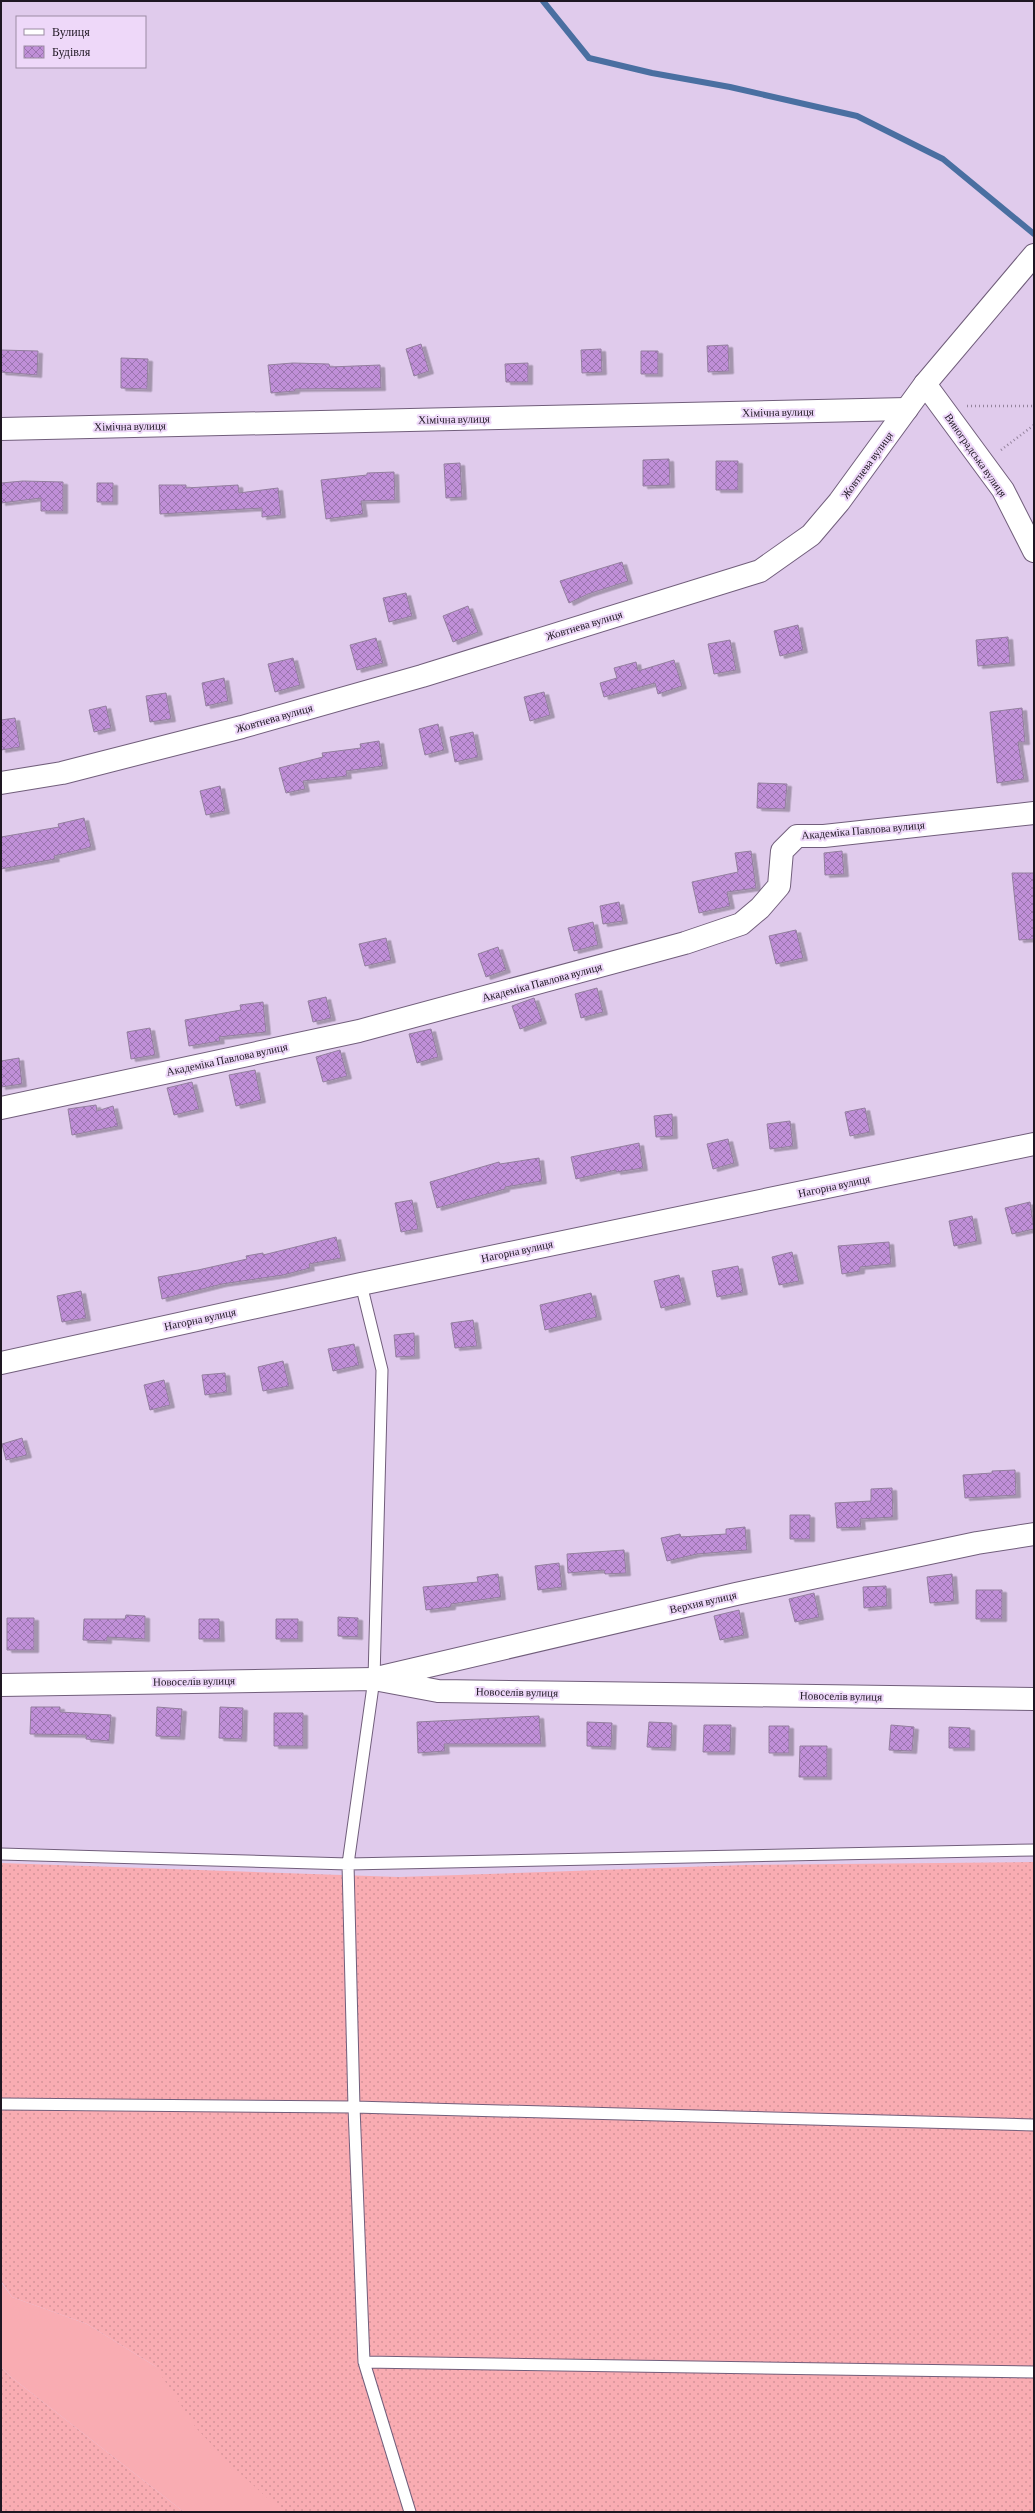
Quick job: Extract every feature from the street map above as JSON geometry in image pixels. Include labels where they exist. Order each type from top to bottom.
[{"type":"street","name":"Жовтнева вулиця","points":[[1,783],[62,773],[242,727],[422,676],[760,571],[810,535],[839,502],[925,384],[1034,255]]},
{"type":"street","name":"Виноградська вулиця","points":[[925,384],[1003,490],[1034,550]]},
{"type":"street","name":"Хімічна вулиця","points":[[1,428],[907,410]]},
{"type":"street","name":"Академіка Павлова вулиця","points":[[1,1108],[359,1031],[685,943],[713,934],[741,924],[760,908],[779,886],[782,851],[797,836],[824,836],[1034,813]]},
{"type":"street","name":"Нагорна вулиця","points":[[1,1363],[360,1284],[1034,1144]]},
{"type":"street","name":"Верхня вулиця","points":[[374,1679],[736,1594],[977,1543],[1034,1534]]},
{"type":"street","name":"Новоселів вулиця","points":[[1,1684],[374,1679],[438,1691],[1034,1699]]},
{"type":"lane","points":[[360,1284],[382,1370],[374,1679],[348,1864],[354,2107],[364,2362],[410,2512]]},
{"type":"lane","points":[[1,1854],[348,1864],[1034,1850]]},
{"type":"lane","points":[[1,2104],[354,2107],[1034,2125]]},
{"type":"lane","points":[[364,2362],[1034,2372]]},
{"type":"path","points":[[941,405],[994,407],[1034,406]]},
{"type":"path","points":[[984,464],[1034,425]]},
{"type":"shaded area","points":[[1034,1862],[1034,2512],[283,2512],[234,2468],[196,2428],[155,2366],[87,2324],[12,2297],[1,2281],[1,1863],[399,1877],[744,1865]]},
{"type":"shaded area","points":[[1,2282],[12,2297],[87,2324],[155,2366],[283,2512],[184,2512],[11,2377],[1,2367]]},
{"type":"shaded area","points":[[1,2367],[11,2377],[184,2512],[1,2512]]},
{"type":"building","points":[[421,344],[429,371],[414,376],[406,349]]},
{"type":"building","points":[[728,345],[729,371],[708,372],[707,346]]},
{"type":"building","points":[[601,349],[602,372],[582,373],[581,350]]},
{"type":"building","points":[[1,350],[38,351],[37,375],[1,372]]},
{"type":"building","points":[[641,351],[658,351],[658,374],[641,374]]},
{"type":"building","points":[[121,358],[148,359],[147,389],[121,388]]},
{"type":"building","points":[[293,363],[329,364],[330,367],[380,365],[381,388],[295,389],[295,391],[271,393],[268,365]]},
{"type":"building","points":[[528,363],[528,382],[506,382],[505,364]]},
{"type":"building","points":[[669,459],[670,485],[643,486],[643,460]]},
{"type":"building","points":[[716,461],[738,461],[738,490],[716,490]]},
{"type":"building","points":[[460,463],[462,497],[446,498],[444,464]]},
{"type":"building","points":[[394,472],[395,500],[361,501],[363,514],[326,519],[321,480],[367,475],[367,473]]},
{"type":"building","points":[[23,481],[63,482],[63,511],[41,511],[41,498],[1,503],[1,483]]},
{"type":"building","points":[[97,483],[113,483],[113,502],[97,502]]},
{"type":"building","points":[[159,485],[186,485],[186,488],[238,485],[239,493],[278,488],[281,515],[262,517],[262,508],[160,514]]},
{"type":"building","points":[[622,562],[628,581],[588,594],[569,603],[560,581]]},
{"type":"building","points":[[406,593],[412,616],[389,622],[383,598]]},
{"type":"building","points":[[468,606],[478,632],[453,642],[443,616]]},
{"type":"building","points":[[798,625],[803,650],[780,656],[774,631]]},
{"type":"building","points":[[1008,637],[1010,663],[978,666],[976,640]]},
{"type":"building","points":[[376,638],[383,663],[357,670],[350,645]]},
{"type":"building","points":[[730,640],[736,670],[714,674],[708,644]]},
{"type":"building","points":[[293,658],[300,685],[275,692],[268,664]]},
{"type":"building","points":[[674,660],[682,686],[658,694],[655,683],[604,697],[600,683],[617,678],[614,668],[636,662],[638,671]]},
{"type":"building","points":[[224,678],[228,701],[206,706],[202,683]]},
{"type":"building","points":[[544,692],[550,715],[530,721],[524,697]]},
{"type":"building","points":[[166,693],[171,719],[150,722],[146,696]]},
{"type":"building","points":[[106,706],[111,728],[94,732],[89,710]]},
{"type":"building","points":[[1022,708],[1025,742],[1018,742],[1024,779],[997,783],[990,712]]},
{"type":"building","points":[[15,718],[20,747],[1,750],[1,720]]},
{"type":"building","points":[[438,724],[444,750],[425,755],[419,729]]},
{"type":"building","points":[[473,732],[478,757],[455,762],[450,737]]},
{"type":"building","points":[[379,741],[383,766],[346,771],[347,776],[303,781],[305,789],[286,793],[279,768],[323,757],[322,753],[361,748],[360,744]]},
{"type":"building","points":[[758,783],[787,784],[785,809],[757,808]]},
{"type":"building","points":[[220,786],[225,811],[206,815],[200,791]]},
{"type":"building","points":[[84,818],[91,847],[54,856],[55,859],[1,869],[1,837],[59,827],[58,824]]},
{"type":"building","points":[[751,851],[756,888],[727,892],[730,906],[699,913],[692,882],[738,872],[735,853]]},
{"type":"building","points":[[842,851],[844,874],[825,875],[824,853]]},
{"type":"building","points":[[1012,873],[1034,873],[1034,939],[1019,940]]},
{"type":"building","points":[[619,902],[623,921],[603,924],[600,906]]},
{"type":"building","points":[[593,922],[598,945],[574,951],[568,928]]},
{"type":"building","points":[[796,930],[803,958],[776,964],[769,936]]},
{"type":"building","points":[[386,938],[391,960],[365,966],[359,944]]},
{"type":"building","points":[[498,947],[506,970],[486,977],[478,954]]},
{"type":"building","points":[[597,988],[603,1012],[581,1018],[575,994]]},
{"type":"building","points":[[326,997],[331,1018],[313,1022],[308,1001]]},
{"type":"building","points":[[534,998],[542,1021],[520,1029],[512,1006]]},
{"type":"building","points":[[263,1002],[266,1032],[219,1037],[220,1041],[189,1046],[185,1020],[241,1010],[240,1005]]},
{"type":"building","points":[[150,1028],[155,1055],[131,1059],[127,1032]]},
{"type":"building","points":[[431,1029],[438,1057],[417,1063],[409,1034]]},
{"type":"building","points":[[340,1050],[347,1076],[323,1082],[316,1057]]},
{"type":"building","points":[[19,1058],[22,1084],[1,1087],[1,1061]]},
{"type":"building","points":[[255,1070],[261,1100],[236,1106],[229,1075]]},
{"type":"building","points":[[192,1082],[199,1109],[174,1115],[167,1088]]},
{"type":"building","points":[[96,1105],[97,1111],[113,1106],[118,1126],[72,1135],[68,1109]]},
{"type":"building","points":[[865,1108],[870,1132],[850,1136],[845,1112]]},
{"type":"building","points":[[672,1114],[673,1136],[656,1137],[654,1116]]},
{"type":"building","points":[[790,1121],[793,1146],[770,1149],[767,1124]]},
{"type":"building","points":[[728,1139],[734,1163],[713,1169],[707,1144]]},
{"type":"building","points":[[639,1143],[643,1168],[616,1172],[616,1170],[576,1179],[571,1157]]},
{"type":"building","points":[[539,1158],[542,1181],[505,1187],[505,1189],[437,1208],[430,1182],[499,1162],[500,1164]]},
{"type":"building","points":[[412,1200],[418,1229],[401,1232],[395,1203]]},
{"type":"building","points":[[1030,1202],[1034,1229],[1012,1234],[1005,1208]]},
{"type":"building","points":[[972,1216],[977,1241],[954,1246],[949,1221]]},
{"type":"building","points":[[336,1237],[341,1258],[309,1264],[310,1268],[283,1275],[222,1284],[162,1299],[158,1277],[247,1259],[246,1256],[263,1253],[263,1255]]},
{"type":"building","points":[[889,1242],[891,1264],[860,1267],[860,1271],[842,1274],[838,1246]]},
{"type":"building","points":[[792,1252],[799,1281],[779,1285],[772,1257]]},
{"type":"building","points":[[738,1266],[743,1292],[717,1297],[712,1271]]},
{"type":"building","points":[[679,1275],[686,1302],[661,1308],[654,1281]]},
{"type":"building","points":[[81,1291],[86,1318],[62,1322],[57,1296]]},
{"type":"building","points":[[591,1293],[597,1317],[545,1330],[540,1305]]},
{"type":"building","points":[[473,1320],[477,1346],[455,1348],[451,1323]]},
{"type":"building","points":[[414,1333],[415,1356],[396,1357],[394,1335]]},
{"type":"building","points":[[354,1344],[359,1365],[333,1371],[328,1349]]},
{"type":"building","points":[[283,1361],[289,1386],[263,1391],[258,1367]]},
{"type":"building","points":[[225,1373],[227,1392],[205,1395],[202,1375]]},
{"type":"building","points":[[164,1380],[170,1405],[150,1410],[144,1385]]},
{"type":"building","points":[[22,1438],[27,1455],[6,1460],[2,1444]]},
{"type":"building","points":[[1015,1470],[1016,1495],[965,1498],[963,1475],[992,1473],[992,1471]]},
{"type":"building","points":[[892,1488],[893,1517],[860,1519],[861,1527],[837,1528],[835,1503],[871,1501],[871,1489]]},
{"type":"building","points":[[790,1515],[810,1515],[810,1539],[790,1539]]},
{"type":"building","points":[[745,1527],[747,1550],[697,1554],[667,1561],[661,1538],[680,1534],[681,1537],[726,1534],[726,1529]]},
{"type":"building","points":[[624,1550],[626,1573],[605,1574],[604,1570],[568,1573],[567,1554]]},
{"type":"building","points":[[559,1563],[562,1587],[538,1590],[535,1566]]},
{"type":"building","points":[[498,1574],[501,1597],[451,1604],[451,1607],[426,1610],[423,1587],[478,1582],[477,1577]]},
{"type":"building","points":[[952,1574],[954,1601],[930,1603],[927,1577]]},
{"type":"building","points":[[886,1586],[887,1606],[864,1608],[863,1587]]},
{"type":"building","points":[[976,1590],[1002,1590],[1002,1619],[976,1619]]},
{"type":"building","points":[[814,1593],[819,1617],[795,1622],[789,1599]]},
{"type":"building","points":[[739,1610],[744,1635],[720,1640],[714,1616]]},
{"type":"building","points":[[126,1615],[145,1616],[145,1639],[107,1637],[107,1641],[83,1640],[84,1619],[125,1619]]},
{"type":"building","points":[[338,1617],[358,1618],[358,1637],[338,1636]]},
{"type":"building","points":[[7,1618],[34,1618],[34,1650],[7,1650]]},
{"type":"building","points":[[199,1619],[219,1619],[220,1639],[199,1639]]},
{"type":"building","points":[[276,1619],[298,1619],[298,1639],[276,1639]]},
{"type":"building","points":[[31,1707],[60,1707],[60,1712],[111,1715],[109,1741],[86,1739],[86,1735],[30,1734]]},
{"type":"building","points":[[157,1707],[182,1709],[180,1737],[156,1736]]},
{"type":"building","points":[[220,1707],[243,1708],[242,1739],[219,1738]]},
{"type":"building","points":[[274,1713],[303,1713],[303,1746],[274,1746]]},
{"type":"building","points":[[539,1716],[541,1744],[444,1744],[445,1751],[418,1753],[417,1722]]},
{"type":"building","points":[[587,1722],[612,1723],[611,1747],[587,1746]]},
{"type":"building","points":[[649,1722],[672,1723],[671,1748],[647,1747]]},
{"type":"building","points":[[704,1725],[731,1725],[730,1752],[703,1752]]},
{"type":"building","points":[[891,1725],[914,1727],[912,1751],[889,1750]]},
{"type":"building","points":[[769,1726],[789,1726],[789,1753],[769,1753]]},
{"type":"building","points":[[949,1727],[970,1728],[970,1748],[949,1748]]},
{"type":"building","points":[[800,1746],[827,1746],[827,1777],[799,1777]]},
{"type":"waterway","points":[[543,1],[589,58],[652,73],[730,87],[857,116],[943,159],[1034,234]]}]
